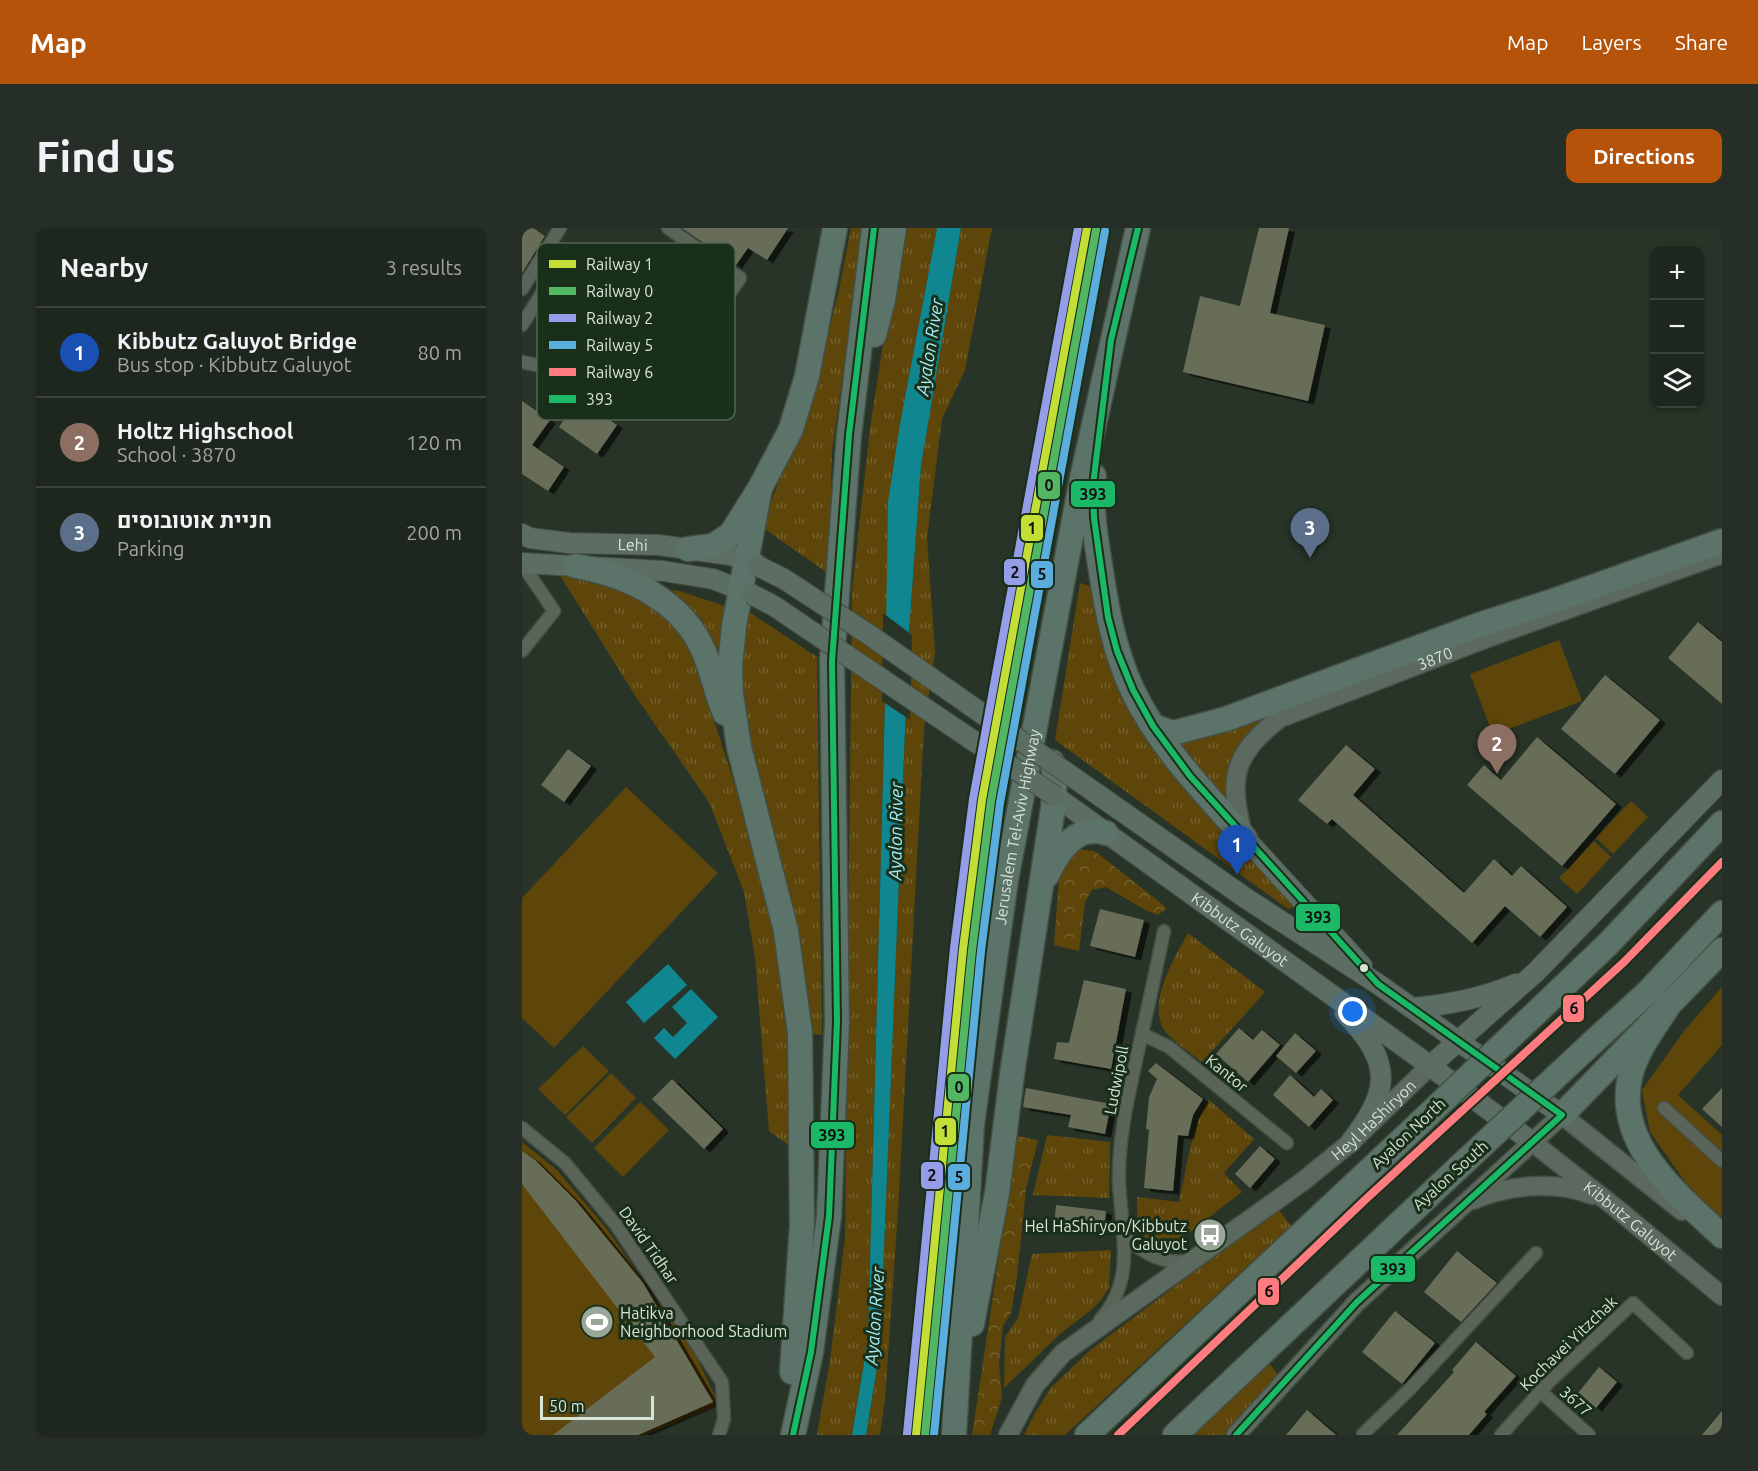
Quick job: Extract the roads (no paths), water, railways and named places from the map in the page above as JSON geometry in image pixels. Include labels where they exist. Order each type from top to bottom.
[{"type":"highway","points":[[688,549],[713,546],[731,534],[760,488],[791,429],[807,376],[835,228]]},
{"type":"highway","points":[[793,1435],[811,1352],[829,1216],[837,1022],[832,661],[849,435],[874,228]]},
{"type":"highway","points":[[849,435],[883,300],[894,228]]},
{"type":"highway","name":"Jerusalem Tel-Aviv Highway","points":[[955,1425],[963,1252],[972,1125],[1006,880],[1080,490],[1111,340],[1138,228]]},
{"type":"highway","points":[[1111,340],[1093,485],[1094,518],[1108,617],[1132,690],[1153,726],[1190,776],[1245,838]]},
{"type":"highway","points":[[760,488],[752,562],[746,592],[732,638],[730,666],[731,694],[739,747],[786,931],[800,1033],[802,1225],[795,1351],[784,1435]]},
{"type":"highway","points":[[1153,726],[1169,732],[1177,732],[1226,719],[1479,625],[1722,541]]},
{"type":"highway","points":[[576,567],[593,569],[619,578],[653,594],[680,615],[695,633],[705,653],[721,704],[739,747]]},
{"type":"highway","points":[[955,1425],[997,1193],[1053,806],[1055,775],[1052,762]]},
{"type":"highway","name":"Ayalon North","points":[[1087,1435],[1608,944],[1722,823]]},
{"type":"highway","points":[[1039,894],[1058,855],[1072,839],[1087,831],[1106,833]]},
{"type":"highway","name":"Ayalon South","points":[[1175,1435],[1648,992],[1722,913]]},
{"type":"highway","points":[[1562,1115],[1722,951]]},
{"type":"highway","points":[[1667,1008],[1638,1055],[1632,1071],[1628,1093],[1631,1123],[1640,1146],[1659,1173],[1722,1236]]},
{"type":"main road","name":"Lehi","points":[[522,534],[530,538],[569,543],[659,545],[752,562]]},
{"type":"main road","name":"3870","points":[[1245,838],[1237,812],[1235,793],[1238,773],[1246,750],[1262,732],[1280,718],[1490,637],[1722,554]]},
{"type":"main road","name":"Kibbutz Galuyot","points":[[752,562],[784,579],[868,634],[1247,899],[1459,1040],[1562,1115],[1722,1244]]},
{"type":"main road","name":"Lehi","points":[[522,563],[663,571],[713,579],[746,592]]},
{"type":"main road","name":"Kibbutz Galuyot","points":[[746,592],[774,606],[1053,806],[1085,818],[1430,1066],[1616,1208],[1722,1296]]},
{"type":"main road","name":"Heyl HaShiryon","points":[[1008,1435],[1035,1385],[1064,1353],[1289,1192],[1350,1143],[1430,1066],[1536,972],[1722,780]]},
{"type":"main road","points":[[1245,838],[1378,984]]},
{"type":"main road","points":[[1412,1008],[1456,1003],[1485,995],[1519,982],[1536,972]]},
{"type":"main road","points":[[1313,982],[1359,1030],[1371,1048],[1380,1069],[1382,1085],[1377,1102],[1350,1143]]},
{"type":"main road","points":[[1236,1435],[1357,1302],[1562,1115]]},
{"type":"main road","points":[[1460,1206],[1496,1192],[1551,1187],[1586,1192],[1616,1208]]},
{"type":"street","points":[[543,228],[557,232]]},
{"type":"street","points":[[668,228],[690,243]]},
{"type":"street","points":[[522,289],[537,264]]},
{"type":"street","points":[[735,275],[740,278],[735,285]]},
{"type":"street","points":[[522,325],[537,301]]},
{"type":"street","points":[[522,362],[537,365]]},
{"type":"street","points":[[522,563],[554,611],[522,651]]},
{"type":"street","name":"Ludwipoll","points":[[1087,1335],[1110,1309],[1123,1278],[1124,1238],[1119,1179],[1121,1150],[1134,1072],[1164,931]]},
{"type":"street","name":"Kantor","points":[[1142,1035],[1169,1047],[1287,1143]]},
{"type":"street","points":[[1664,1108],[1722,1161]]},
{"type":"street","name":"David Tidhar","points":[[522,1128],[565,1163],[616,1225],[722,1382],[724,1419],[719,1435]]},
{"type":"street","points":[[1124,1238],[1150,1256],[1174,1262],[1191,1260]]},
{"type":"street","points":[[1365,1435],[1363,1434],[1410,1389],[1536,1254]]},
{"type":"street","name":"Kochavei Yitzchak","points":[[1501,1435],[1540,1391],[1633,1303],[1688,1353]]},
{"type":"street","name":"3677","points":[[1540,1391],[1589,1435]]},
{"type":"water","name":"Ayalon River","points":[[937,228],[961,228],[921,465],[909,632],[880,1349],[866,1435],[852,1435],[868,1339],[885,703],[888,502],[900,424]]},
{"type":"water","points":[[668,964],[687,985],[644,1023],[626,1002]]},
{"type":"water","points":[[691,989],[718,1017],[675,1059],[654,1038],[664,1028],[673,1037],[687,1023],[672,1007]]},
{"type":"rail line","name":"2","points":[[907,1434],[954,948],[973,799],[1078,228]]},
{"type":"rail line","name":"1","points":[[916,1435],[963,949],[982,800],[1087,228]]},
{"type":"rail line","name":"0","points":[[925,1435],[972,950],[991,801],[1096,230]]},
{"type":"rail line","name":"5","points":[[934,1435],[981,951],[1000,803],[1105,231]]},
{"type":"rail line","name":"6","points":[[1118,1435],[1366,1199],[1624,962],[1722,862]]},
{"type":"place","name":"חניית אוטובוסים","points":[[1310,558]]},
{"type":"place","name":"Holtz Highschool","points":[[1497,774]]},
{"type":"place","name":"Kibbutz Galuyot Bridge","points":[[1237,875]]},
{"type":"place","name":"Hel HaShiryon/Kibbutz Galuyot","points":[[1210,1235]]},
{"type":"place","name":"Hatikva Neighborhood Stadium","points":[[597,1322]]}]
